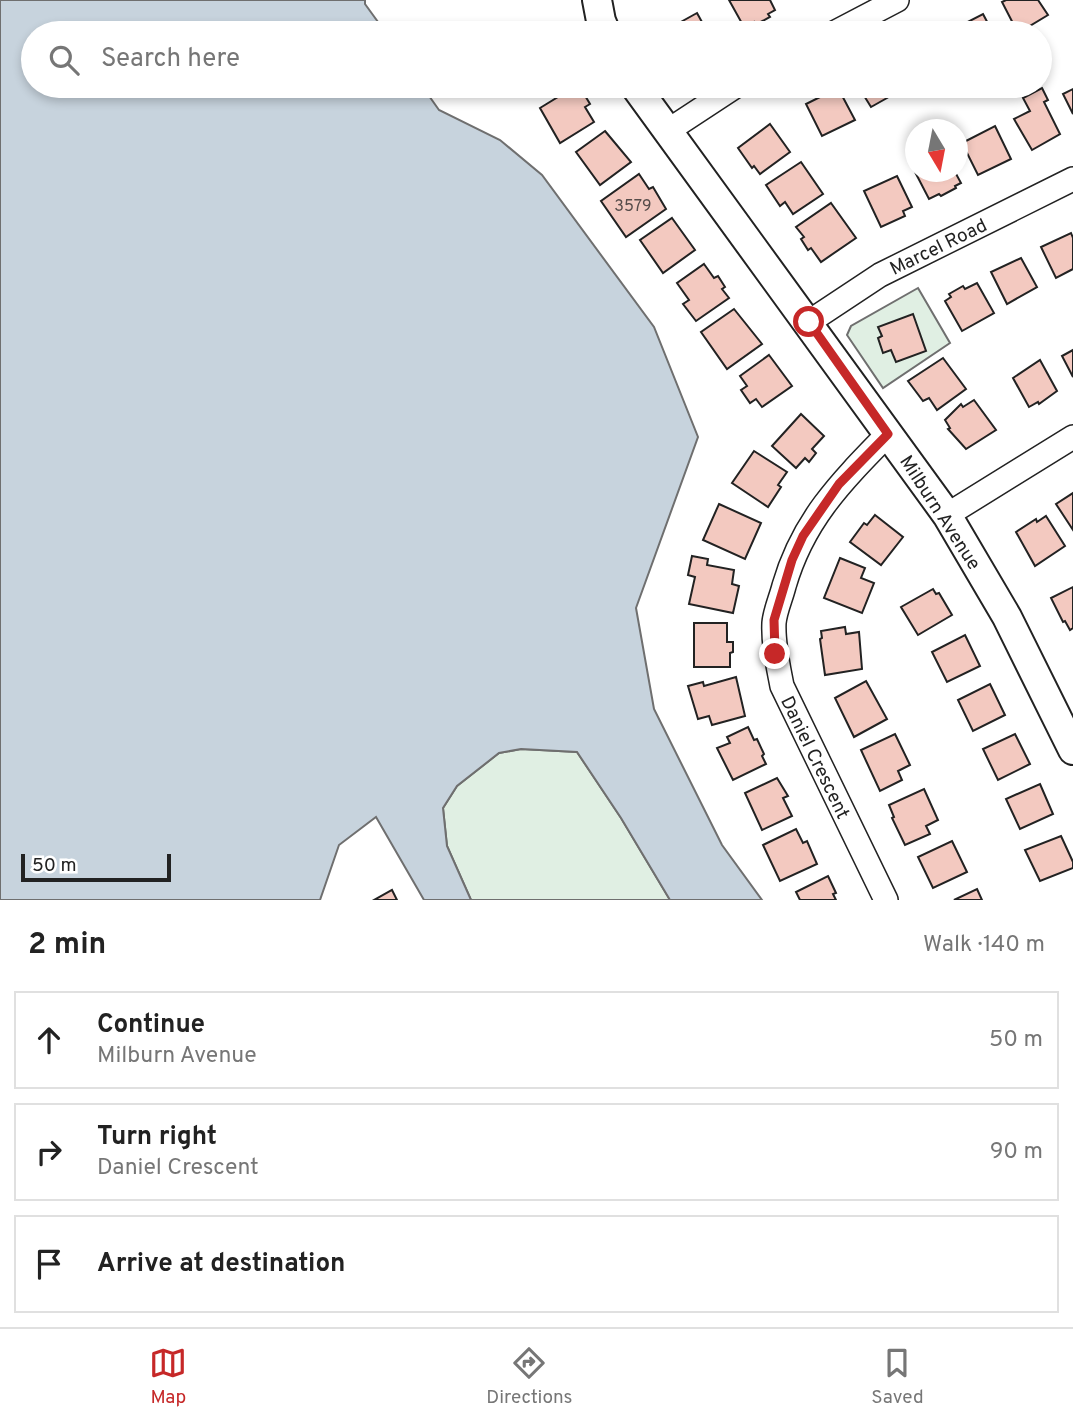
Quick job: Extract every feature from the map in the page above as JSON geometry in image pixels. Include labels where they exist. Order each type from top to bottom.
[{"type":"main road","points":[[597,0],[600,21]]},
{"type":"main road","name":"Milburn Avenue","points":[[644,98],[947,515],[1007,617],[1073,750]]},
{"type":"street","points":[[857,21],[897,0]]},
{"type":"street","points":[[669,130],[718,98]]},
{"type":"street","name":"Marcel Road","points":[[809,322],[880,275],[1073,179]]},
{"type":"street","name":"Daniel Crescent","points":[[886,900],[782,686],[775,654],[774,620],[792,560],[803,536],[839,484],[888,434]]},
{"type":"street","points":[[947,515],[1073,437]]},
{"type":"green space","points":[[918,288],[950,343],[883,388],[847,335],[851,326]]},
{"type":"green space","points":[[521,749],[577,752],[621,818],[670,900],[471,900],[447,846],[443,808],[457,786],[499,753]]},
{"type":"shaded area","points":[[0,0],[365,0],[377,21],[21,21],[21,98],[430,98],[439,110],[500,140],[542,175],[654,327],[698,437],[636,608],[654,709],[722,845],[762,900],[670,900],[621,818],[577,752],[521,749],[499,753],[457,786],[443,808],[447,846],[471,900],[424,900],[376,817],[339,845],[320,900],[0,900]]},
{"type":"building","points":[[729,0],[770,0],[775,10],[768,14],[770,17],[762,21],[741,21]]},
{"type":"building","points":[[1038,0],[1048,15],[1038,21],[1012,21],[1002,2]]},
{"type":"building","points":[[697,13],[701,21],[683,21]]},
{"type":"building","points":[[983,14],[987,21],[969,21]]},
{"type":"building","points":[[1073,89],[1073,114],[1063,94]]},
{"type":"building","points":[[556,98],[586,98],[590,104],[585,107],[594,122],[560,143],[540,108]]},
{"type":"building","points":[[818,98],[843,98],[855,120],[822,136],[806,104]]},
{"type":"building","points":[[865,98],[887,98],[871,107]]},
{"type":"building","points":[[1023,98],[1047,98],[1044,102],[1060,134],[1032,150],[1014,119],[1030,111]]},
{"type":"building","points":[[770,124],[790,152],[760,174],[754,166],[752,168],[738,148]]},
{"type":"building","points":[[995,126],[1011,159],[978,175],[968,155],[968,140]]},
{"type":"building","points":[[605,131],[631,162],[600,185],[576,152]]},
{"type":"building","points":[[801,162],[823,194],[793,214],[785,202],[780,206],[766,185]]},
{"type":"building","points":[[639,174],[649,189],[653,187],[666,209],[626,237],[601,201]]},
{"type":"building","points":[[897,176],[912,207],[903,211],[905,216],[881,227],[864,191]]},
{"type":"building","points":[[920,182],[961,183],[941,196],[939,194],[929,199]]},
{"type":"building","points":[[831,203],[856,238],[821,262],[811,248],[808,250],[801,239],[804,237],[796,227]]},
{"type":"building","points":[[672,218],[695,250],[663,273],[640,240]]},
{"type":"building","points":[[1071,233],[1073,269],[1056,278],[1041,247]]},
{"type":"building","points":[[1021,258],[1037,287],[1007,304],[991,272]]},
{"type":"building","points":[[704,264],[714,278],[718,276],[725,287],[722,289],[729,298],[696,321],[683,304],[689,300],[677,283]]},
{"type":"building","points":[[977,283],[994,313],[962,331],[945,301],[951,297],[949,294],[963,286],[965,289]]},
{"type":"building","points":[[734,309],[762,344],[727,369],[701,332]]},
{"type":"building","points":[[913,314],[926,351],[896,362],[891,350],[883,353],[878,338],[882,336],[878,327]]},
{"type":"building","points":[[1073,350],[1073,377],[1062,356]]},
{"type":"building","points":[[769,355],[792,386],[762,407],[756,399],[750,403],[741,390],[747,386],[740,376]]},
{"type":"building","points":[[943,358],[966,389],[937,410],[929,398],[923,401],[908,381]]},
{"type":"building","points":[[1040,360],[1057,391],[1039,404],[1038,402],[1029,407],[1013,378]]},
{"type":"building","points":[[974,400],[996,430],[966,449],[948,429],[950,428],[945,420],[961,404],[963,407]]},
{"type":"building","points":[[801,414],[824,436],[812,449],[816,453],[809,462],[805,458],[796,468],[772,446]]},
{"type":"building","points":[[754,451],[787,472],[768,507],[732,483]]},
{"type":"building","points":[[1073,493],[1073,530],[1056,504]]},
{"type":"building","points":[[719,504],[761,523],[745,559],[703,540]]},
{"type":"building","points":[[875,515],[903,537],[881,565],[850,542],[864,523],[867,525]]},
{"type":"building","points":[[1046,516],[1065,546],[1035,566],[1016,532]]},
{"type":"building","points":[[692,556],[708,559],[707,565],[734,570],[732,584],[739,586],[733,613],[689,604],[695,577],[688,575]]},
{"type":"building","points":[[840,558],[865,568],[861,578],[874,583],[862,613],[824,598]]},
{"type":"building","points":[[1073,587],[1073,628],[1070,630],[1051,598]]},
{"type":"building","points":[[933,589],[936,594],[939,593],[952,615],[918,635],[901,607]]},
{"type":"building","points":[[694,623],[727,623],[727,642],[733,642],[730,667],[694,667]]},
{"type":"building","points":[[845,627],[846,634],[859,632],[862,669],[825,675],[821,631]]},
{"type":"building","points":[[965,635],[980,666],[947,682],[932,652]]},
{"type":"building","points":[[736,677],[745,716],[712,725],[709,716],[698,719],[688,686],[703,682],[704,686]]},
{"type":"building","points":[[866,681],[887,719],[854,737],[835,698]]},
{"type":"building","points":[[990,684],[1005,715],[973,731],[958,700]]},
{"type":"building","points":[[748,727],[754,740],[757,739],[766,764],[733,780],[717,748],[730,743],[727,737]]},
{"type":"building","points":[[895,734],[910,765],[898,771],[902,780],[880,791],[861,750]]},
{"type":"building","points":[[1015,734],[1030,764],[998,780],[983,749]]},
{"type":"building","points":[[777,778],[788,796],[783,798],[792,816],[762,830],[745,793]]},
{"type":"building","points":[[1040,784],[1053,814],[1020,829],[1006,799]]},
{"type":"building","points":[[924,789],[938,820],[926,826],[930,834],[905,845],[889,805]]},
{"type":"building","points":[[796,829],[803,843],[807,841],[817,864],[780,881],[763,845]]},
{"type":"building","points":[[1061,836],[1073,862],[1073,868],[1040,881],[1025,850]]},
{"type":"building","points":[[952,841],[967,872],[933,888],[918,857]]},
{"type":"building","points":[[828,876],[836,893],[833,894],[836,900],[800,900],[796,892]]},
{"type":"building","points":[[977,889],[982,900],[954,900]]},
{"type":"building","points":[[392,890],[397,900],[374,900]]},
{"type":"route","points":[[775,654],[774,620],[792,560],[803,536],[839,484],[888,434],[809,322]]}]
